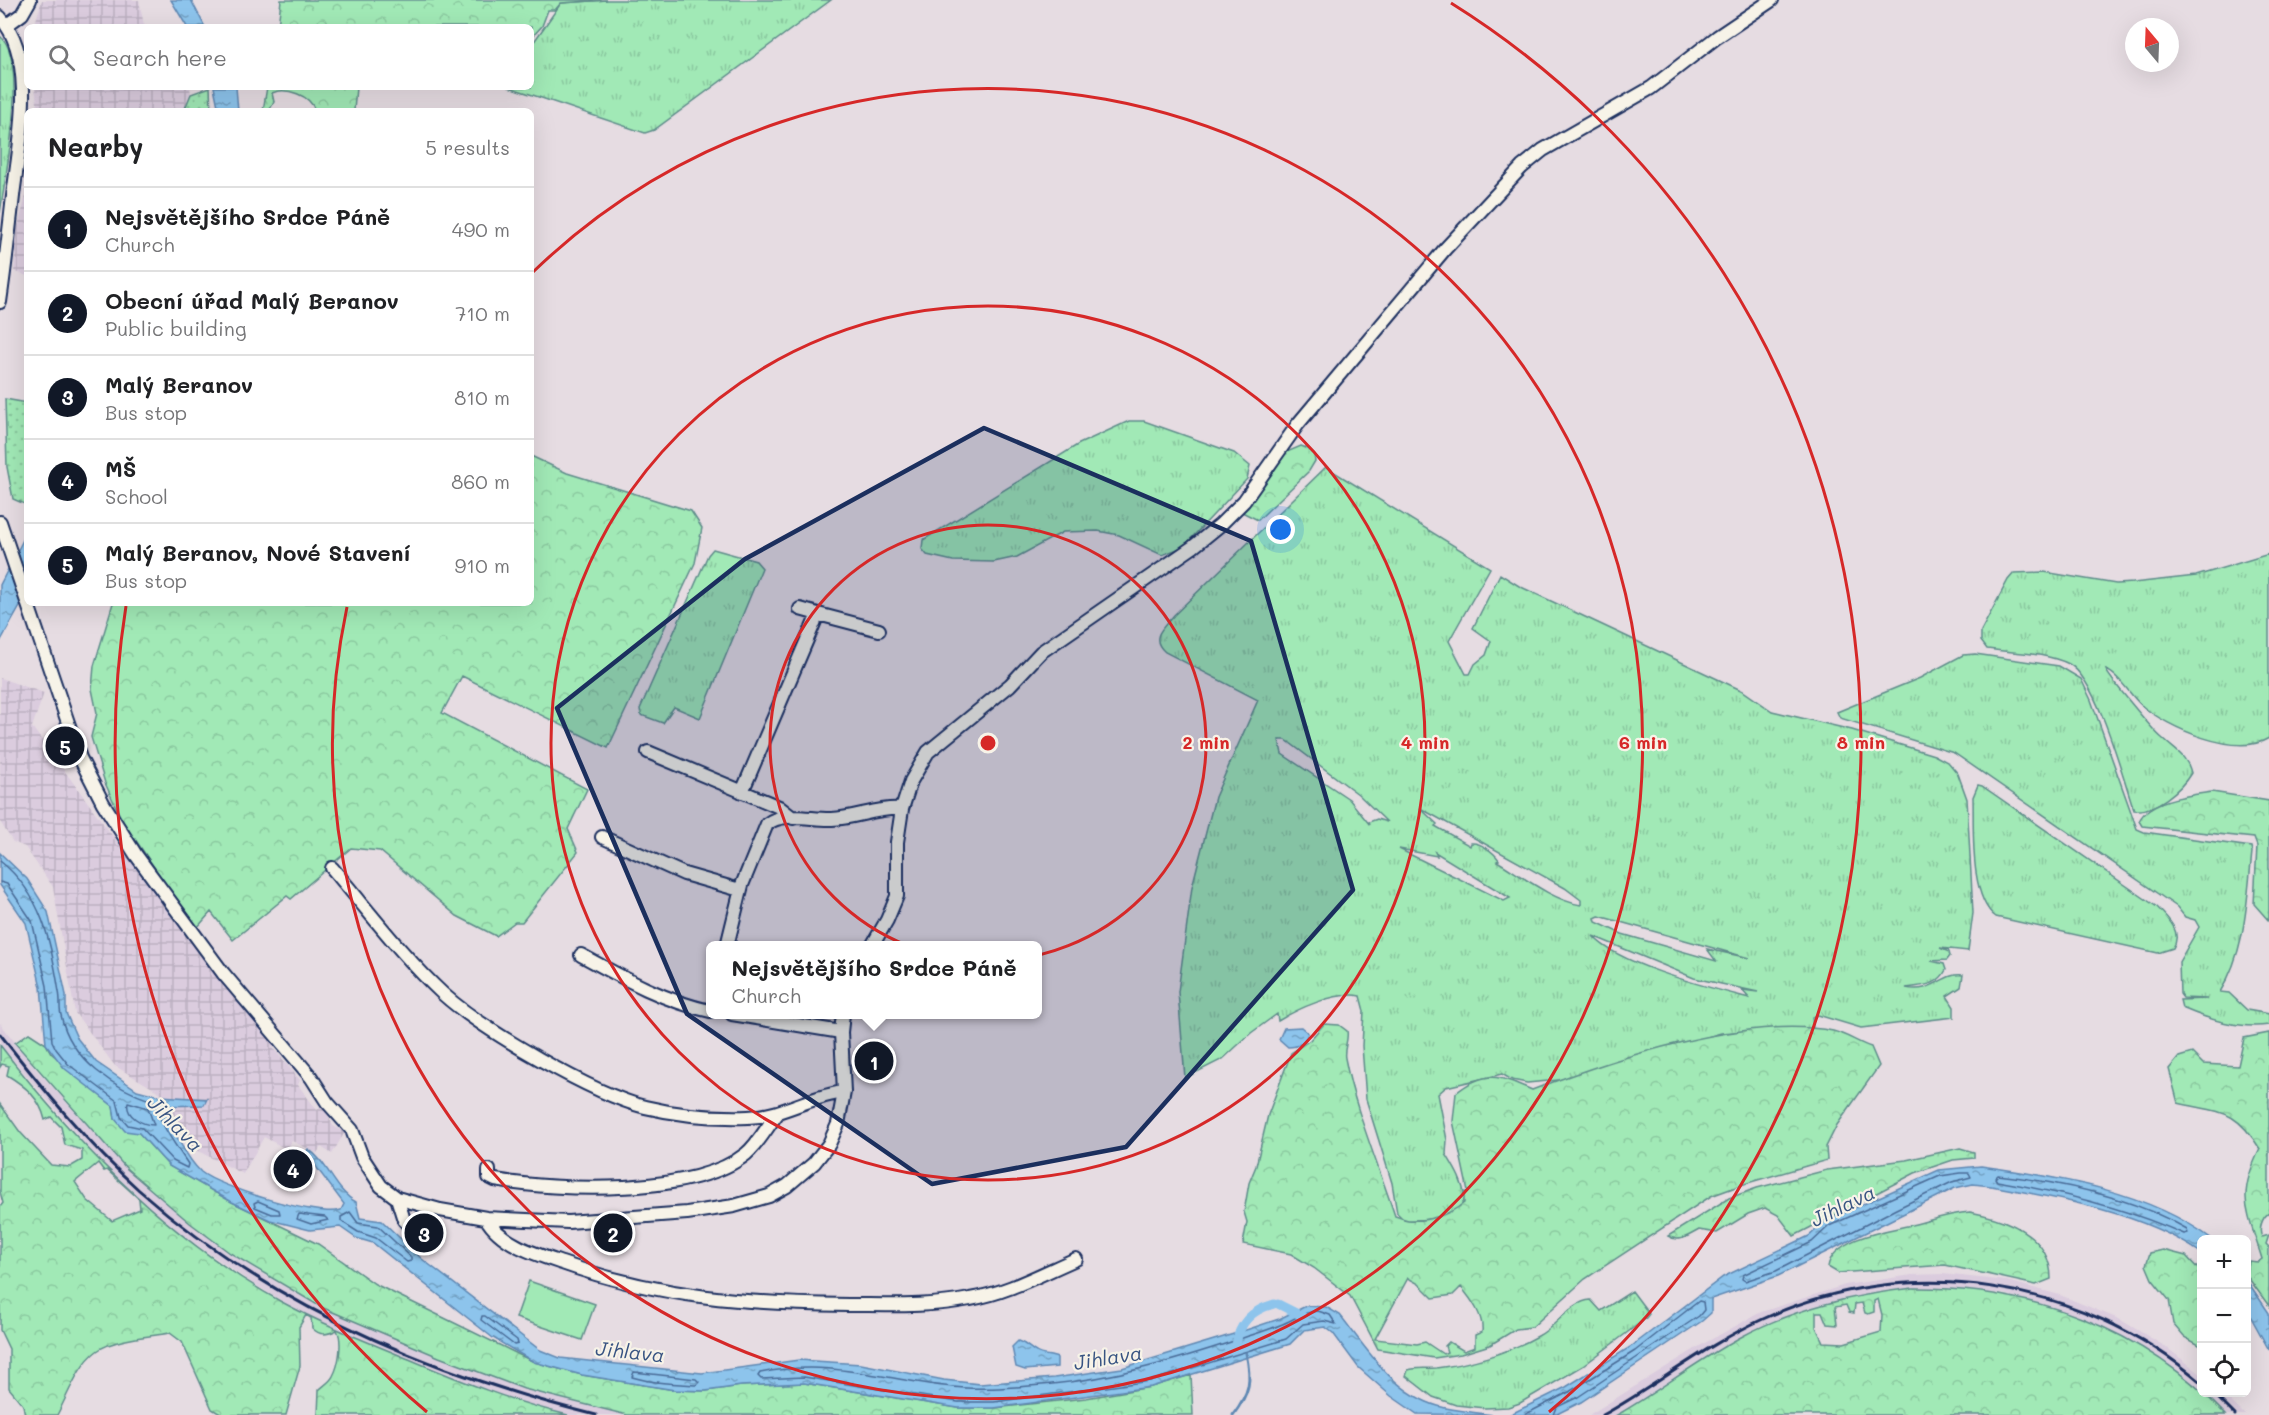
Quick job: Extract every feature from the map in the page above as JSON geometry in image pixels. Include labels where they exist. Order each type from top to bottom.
[{"type":"street","points":[[0,302],[23,88],[16,45],[3,21],[22,14],[30,0]]},
{"type":"street","points":[[874,941],[887,920],[897,896],[897,842],[902,809],[921,762],[936,745],[1010,685],[1041,652],[1193,547],[1244,501],[1305,416],[1444,249],[1522,167],[1543,150],[1651,88],[1717,37],[1772,0]]},
{"type":"street","points":[[0,522],[24,596]]},
{"type":"street","points":[[27,606],[80,758],[103,803],[136,855],[223,973],[347,1124],[362,1156],[381,1186],[397,1198],[430,1208],[486,1218],[576,1222],[671,1215],[753,1202],[787,1186],[823,1153],[838,1124],[844,1092],[842,1019]]},
{"type":"street","points":[[800,609],[879,630]]},
{"type":"street","points":[[742,792],[818,614]]},
{"type":"street","points":[[648,752],[779,807],[793,818]]},
{"type":"street","points":[[728,941],[740,890],[767,824],[772,820],[832,819],[889,808],[902,809]]},
{"type":"street","points":[[602,837],[684,874],[740,890]]},
{"type":"street","points":[[332,868],[458,1007],[539,1057],[585,1082],[643,1106],[695,1115],[747,1117],[777,1114],[809,1100],[844,1092]]},
{"type":"street","points":[[581,955],[631,982],[676,1002],[706,1010]]},
{"type":"street","points":[[762,1019],[841,1032]]},
{"type":"street","points":[[489,1170],[489,1177],[495,1180],[538,1186],[671,1183],[711,1171],[747,1153],[777,1114]]},
{"type":"street","points":[[397,1198],[404,1220],[412,1228],[424,1228],[430,1208]]},
{"type":"street","points":[[486,1218],[493,1228],[508,1240],[540,1256],[596,1275],[650,1289],[735,1302],[942,1304],[987,1296],[1076,1259]]},
{"type":"highlighted area","points":[[984,428],[1251,541],[1353,890],[1126,1147],[932,1184],[687,1014],[557,708],[745,559]]},
{"type":"shaded area","points":[[42,0],[139,0],[144,24],[35,24]]},
{"type":"shaded area","points":[[35,90],[190,90],[191,94],[185,108],[38,108]]},
{"type":"shaded area","points":[[24,204],[24,275],[14,271],[17,229]]},
{"type":"shaded area","points":[[0,678],[44,693],[32,727],[217,977],[272,1039],[274,1049],[300,1080],[298,1085],[317,1110],[324,1106],[333,1126],[345,1132],[332,1154],[321,1147],[317,1153],[292,1141],[286,1149],[264,1137],[243,1174],[198,1151],[188,1145],[161,1093],[115,1066],[75,1013],[53,887],[25,847],[13,842],[0,822]]},
{"type":"shaded area","points":[[0,1023],[36,1069],[127,1169],[190,1223],[259,1272],[321,1307],[477,1372],[524,1389],[627,1415],[568,1415],[520,1402],[434,1370],[315,1320],[252,1283],[181,1234],[134,1194],[93,1153],[0,1045]]},
{"type":"shaded area","points":[[1943,1274],[2007,1281],[2060,1295],[2119,1319],[2166,1347],[2197,1371],[2197,1388],[2135,1343],[2080,1317],[2005,1294],[1943,1288],[1913,1288],[1848,1298],[1798,1312],[1767,1324],[1617,1415],[1589,1415],[1703,1344],[1761,1312],[1845,1285],[1912,1275]]},
{"type":"shaded area","points":[[2206,1397],[2226,1397],[2245,1415],[2226,1415]]},
{"type":"green space","points":[[281,0],[607,0],[561,3],[555,10],[548,10],[542,26],[534,35],[534,24],[278,24]]},
{"type":"green space","points":[[607,0],[831,0],[654,130],[645,133],[518,90],[534,90],[534,42],[561,3]]},
{"type":"green space","points":[[0,36],[9,49],[14,93],[10,148],[0,213]]},
{"type":"green space","points":[[210,90],[211,108],[185,108],[191,94]]},
{"type":"green space","points":[[266,90],[356,90],[354,108],[314,108],[309,101],[297,94],[278,91],[272,93],[274,102],[271,108],[264,108]]},
{"type":"green space","points":[[5,399],[24,402],[24,504],[13,499],[7,467]]},
{"type":"green space","points":[[1129,421],[1144,421],[1234,453],[1250,466],[1247,479],[1183,547],[1162,555],[1119,535],[1098,531],[1063,532],[1017,557],[994,562],[953,561],[927,555],[922,549],[923,540],[1079,444]]},
{"type":"green space","points":[[1301,446],[1314,455],[1315,461],[1309,471],[1258,520],[1240,511],[1273,472],[1282,454]]},
{"type":"green space","points":[[534,457],[567,473],[691,511],[702,528],[695,563],[608,748],[462,676],[442,713],[587,789],[568,829],[578,852],[522,922],[515,922],[496,936],[457,916],[380,851],[351,848],[291,899],[287,896],[233,940],[211,912],[196,929],[122,820],[105,783],[91,737],[97,713],[92,689],[94,666],[112,606],[534,606]]},
{"type":"green space","points":[[1326,467],[1490,568],[1449,641],[1466,674],[1470,674],[1475,664],[1486,655],[1491,641],[1473,628],[1500,574],[1519,586],[1743,691],[1772,711],[1852,730],[1934,755],[1949,763],[1958,774],[1967,799],[1973,913],[1968,951],[1940,948],[1949,952],[1950,956],[1947,960],[1931,961],[1944,964],[1946,970],[1942,976],[1929,984],[1906,988],[1924,988],[1949,977],[1963,975],[1961,987],[1947,996],[1954,1007],[1954,1017],[1861,1028],[1818,1015],[1812,1017],[1813,1030],[1791,1028],[1721,1033],[1559,1080],[1527,1083],[1512,1080],[1502,1074],[1446,1087],[1438,1094],[1447,1140],[1446,1154],[1460,1181],[1465,1199],[1455,1210],[1447,1214],[1429,1219],[1404,1220],[1397,1213],[1392,1183],[1366,1099],[1362,1046],[1364,1011],[1360,996],[1340,996],[1306,1006],[1278,1021],[1277,1014],[1251,1033],[1223,1059],[1185,1078],[1178,992],[1192,887],[1215,797],[1258,700],[1165,652],[1160,647],[1159,633],[1174,615]],"holes":[[[1279,740],[1286,740],[1358,794],[1387,822],[1377,819],[1369,822],[1370,825],[1349,799],[1282,754]],[[1420,808],[1565,888],[1581,900],[1581,905],[1548,893],[1497,861],[1499,860],[1497,857],[1487,848],[1475,843],[1471,843],[1470,846],[1435,826],[1437,824]],[[1399,849],[1437,856],[1435,852],[1510,898],[1504,901]],[[1599,916],[1749,958],[1707,949],[1716,961],[1622,934],[1596,922],[1595,918]],[[1593,936],[1694,978],[1758,992],[1742,990],[1749,998],[1732,994],[1666,974],[1623,957],[1605,947]]]},
{"type":"green space","points":[[713,549],[756,561],[762,568],[700,718],[674,707],[663,723],[641,715],[640,709],[708,555]]},
{"type":"green space","points":[[2269,554],[2269,738],[2239,745],[2203,738],[2185,731],[2141,705],[2120,681],[2106,670],[2157,734],[2183,757],[2191,773],[2187,780],[2167,799],[2142,810],[2134,810],[2108,730],[2089,688],[2079,673],[2069,664],[2059,660],[2039,655],[1987,649],[1981,641],[1981,631],[2014,573],[2044,572],[2116,584],[2133,583],[2196,576]]},
{"type":"green space","points":[[1975,654],[2059,666],[2081,679],[2091,700],[2137,829],[2144,832],[2251,847],[2244,924],[2229,976],[2220,992],[2229,993],[2247,1010],[2269,1014],[2269,1025],[2247,1026],[2225,1023],[2182,1008],[2180,1000],[2207,999],[2183,998],[2180,994],[2179,962],[2199,927],[2195,920],[2185,917],[2177,907],[1954,753],[1840,718],[1837,712],[1920,678],[1963,655]]},
{"type":"green space","points":[[1978,785],[2157,907],[2170,921],[2175,931],[2176,942],[2173,948],[2158,953],[1996,917],[1987,908],[1977,879],[1973,797]]},
{"type":"green space","points":[[2212,792],[2269,801],[2269,921],[2254,904],[2257,846],[2254,838],[2142,826],[2139,821],[2152,808],[2171,799]]},
{"type":"green space","points":[[1324,1024],[1339,1025],[1347,1031],[1345,1055],[1361,1117],[1395,1216],[1406,1220],[1438,1217],[1464,1203],[1464,1193],[1468,1191],[1453,1121],[1456,1093],[1476,1080],[1502,1078],[1532,1090],[1601,1065],[1681,1042],[1761,1029],[1799,1027],[1838,1032],[1871,1047],[1879,1066],[1837,1125],[1826,1147],[1827,1160],[1711,1196],[1585,1279],[1532,1327],[1516,1329],[1490,1345],[1461,1354],[1434,1358],[1378,1349],[1350,1296],[1314,1268],[1291,1254],[1243,1244],[1247,1222],[1244,1212],[1249,1183],[1256,1166],[1268,1115],[1291,1053],[1310,1040]],"holes":[[[1408,1278],[1419,1284],[1433,1298],[1453,1295],[1461,1287],[1473,1302],[1481,1320],[1482,1332],[1475,1335],[1475,1347],[1464,1351],[1449,1342],[1445,1346],[1447,1352],[1443,1354],[1425,1342],[1417,1344],[1375,1339]]]},
{"type":"green space","points":[[29,1033],[46,1044],[51,1053],[113,1106],[115,1119],[139,1133],[169,1166],[232,1202],[318,1244],[375,1284],[534,1362],[582,1375],[675,1390],[706,1391],[741,1386],[804,1383],[958,1408],[994,1408],[1086,1398],[1151,1387],[1191,1375],[1193,1415],[627,1415],[524,1389],[439,1357],[321,1307],[230,1253],[190,1223],[127,1169],[15,1043]]},
{"type":"green space","points":[[2269,1033],[2269,1213],[2260,1231],[2262,1237],[2269,1235],[2266,1244],[2269,1247],[2269,1306],[2251,1281],[2251,1261],[2258,1262],[2262,1259],[2246,1204],[2248,1180],[2260,1149],[2243,1126],[2226,1114],[2178,1103],[2169,1069],[2179,1057],[2192,1053],[2203,1064],[2238,1066],[2244,1038]]},
{"type":"green space","points":[[0,1045],[61,1119],[127,1188],[200,1249],[239,1276],[280,1301],[360,1339],[487,1390],[568,1415],[318,1415],[319,1390],[331,1380],[335,1371],[340,1353],[340,1340],[337,1330],[324,1334],[315,1331],[312,1328],[311,1318],[306,1315],[299,1327],[300,1366],[286,1415],[222,1415],[212,1409],[182,1342],[170,1333],[132,1339],[104,1347],[84,1364],[57,1415],[25,1415],[23,1405],[9,1388],[9,1349],[0,1330],[0,1207],[3,1203],[0,1192],[0,1104],[20,1132],[51,1165],[70,1167],[82,1160],[82,1150],[65,1145],[61,1127],[51,1117],[45,1120],[43,1112],[31,1093],[7,1075],[9,1066],[2,1064],[0,1067]],"holes":[[[98,1163],[104,1171],[107,1170],[139,1199],[140,1209],[112,1221],[87,1200],[75,1182]]]},
{"type":"green space","points":[[1960,1148],[1974,1152],[1974,1158],[1953,1160],[1915,1173],[1794,1236],[1778,1215],[1765,1208],[1748,1214],[1717,1233],[1699,1230],[1680,1239],[1668,1236],[1729,1198],[1757,1188],[1827,1170],[1906,1160]]},
{"type":"green space","points":[[1970,1212],[2012,1225],[2035,1240],[2044,1251],[2051,1279],[2036,1285],[1945,1265],[1838,1273],[1828,1267],[1832,1257],[1839,1249],[1860,1238]]},
{"type":"green space","points":[[2163,1250],[2186,1256],[2197,1268],[2197,1344],[2184,1337],[2173,1324],[2169,1300],[2152,1279],[2146,1265],[2150,1253]]},
{"type":"green space","points":[[529,1281],[595,1304],[582,1340],[516,1318]]},
{"type":"green space","points":[[1913,1288],[2000,1295],[2042,1305],[2083,1318],[2122,1336],[2159,1358],[2197,1388],[2197,1397],[2207,1397],[2226,1415],[1617,1415],[1741,1337],[1782,1318],[1846,1299]],"holes":[[[1878,1299],[1882,1315],[1881,1332],[1844,1343],[1823,1342],[1816,1327],[1816,1312],[1822,1312],[1827,1324],[1837,1325],[1835,1307],[1846,1305],[1849,1312],[1854,1313],[1855,1304],[1862,1303],[1865,1313],[1868,1314],[1874,1312],[1874,1301]]]},
{"type":"green space","points":[[1632,1291],[1649,1314],[1645,1319],[1583,1366],[1520,1403],[1508,1407],[1485,1408],[1456,1405],[1433,1397],[1406,1376],[1408,1370],[1412,1369],[1449,1366],[1502,1353],[1545,1332],[1570,1309],[1584,1301],[1591,1300],[1601,1311]]},
{"type":"water","points":[[171,0],[191,0],[203,24],[185,24]]},
{"type":"water","points":[[215,90],[236,90],[238,108],[218,108]]},
{"type":"water","points":[[24,538],[24,599],[0,642],[0,585]]},
{"type":"water","points":[[0,853],[27,879],[48,912],[66,995],[66,1013],[77,1038],[96,1062],[137,1090],[160,1096],[207,1099],[204,1105],[160,1106],[164,1108],[185,1151],[201,1172],[227,1185],[270,1200],[312,1210],[341,1210],[344,1204],[311,1160],[304,1155],[308,1149],[321,1161],[342,1191],[356,1202],[360,1218],[382,1221],[422,1259],[540,1350],[560,1358],[702,1373],[799,1360],[861,1364],[944,1380],[980,1384],[1054,1378],[1122,1368],[1279,1319],[1306,1306],[1326,1307],[1340,1315],[1382,1368],[1408,1391],[1438,1406],[1493,1415],[1417,1414],[1391,1396],[1358,1367],[1333,1333],[1325,1327],[1304,1330],[1290,1344],[1151,1387],[994,1408],[958,1408],[804,1383],[741,1386],[706,1391],[675,1390],[582,1375],[534,1362],[493,1338],[373,1243],[356,1238],[340,1227],[310,1230],[270,1220],[232,1202],[169,1166],[139,1133],[125,1131],[115,1119],[113,1106],[64,1068],[46,1044],[41,987],[26,923],[0,885]]},
{"type":"water","points":[[1301,1027],[1308,1033],[1300,1044],[1288,1047],[1279,1039],[1284,1028]]},
{"type":"water","points":[[1981,1166],[2071,1181],[2160,1209],[2206,1235],[2197,1235],[2197,1251],[2154,1227],[2100,1209],[1991,1186],[1973,1184],[1955,1188],[1778,1276],[1711,1299],[1711,1313],[1702,1321],[1581,1402],[1555,1415],[1509,1415],[1566,1387],[1632,1346],[1723,1277],[1809,1236],[1826,1221],[1939,1170]]},
{"type":"water","points":[[2251,1286],[2269,1313],[2269,1350],[2251,1317]]},
{"type":"water","points":[[1018,1341],[1038,1353],[1057,1358],[1057,1367],[1025,1370],[1016,1367],[1012,1347]]},
{"type":"waterway","points":[[1236,1345],[1240,1330],[1248,1318],[1259,1310],[1274,1304]]},
{"type":"waterway","points":[[1278,1304],[1302,1316]]},
{"type":"waterway","points":[[1233,1415],[1243,1400],[1248,1386],[1249,1371],[1246,1353]]},
{"type":"railway","points":[[0,1034],[66,1115],[120,1172],[189,1231],[241,1267],[354,1330],[412,1356],[473,1379],[596,1415]]},
{"type":"railway","points":[[1603,1415],[1702,1353],[1763,1319],[1819,1298],[1876,1286],[1934,1282],[1991,1287],[2048,1299],[2102,1320],[2154,1348],[2197,1379]]},
{"type":"railway","points":[[2217,1397],[2235,1415]]},
{"type":"place","name":"Malý Beranov, Nové Stavení","points":[[65,746]]},
{"type":"place","name":"Nejsvětějšího Srdce Páně","points":[[874,1061]]},
{"type":"place","name":"MŠ","points":[[293,1169]]},
{"type":"place","name":"Malý Beranov","points":[[424,1233]]},
{"type":"place","name":"Obecní úřad Malý Beranov","points":[[613,1233]]},
{"type":"water label","name":"Jihlava","points":[[175,1124]]},
{"type":"water label","name":"Jihlava","points":[[1843,1206]]},
{"type":"water label","name":"Jihlava","points":[[630,1352]]},
{"type":"water label","name":"Jihlava","points":[[1108,1358]]}]
